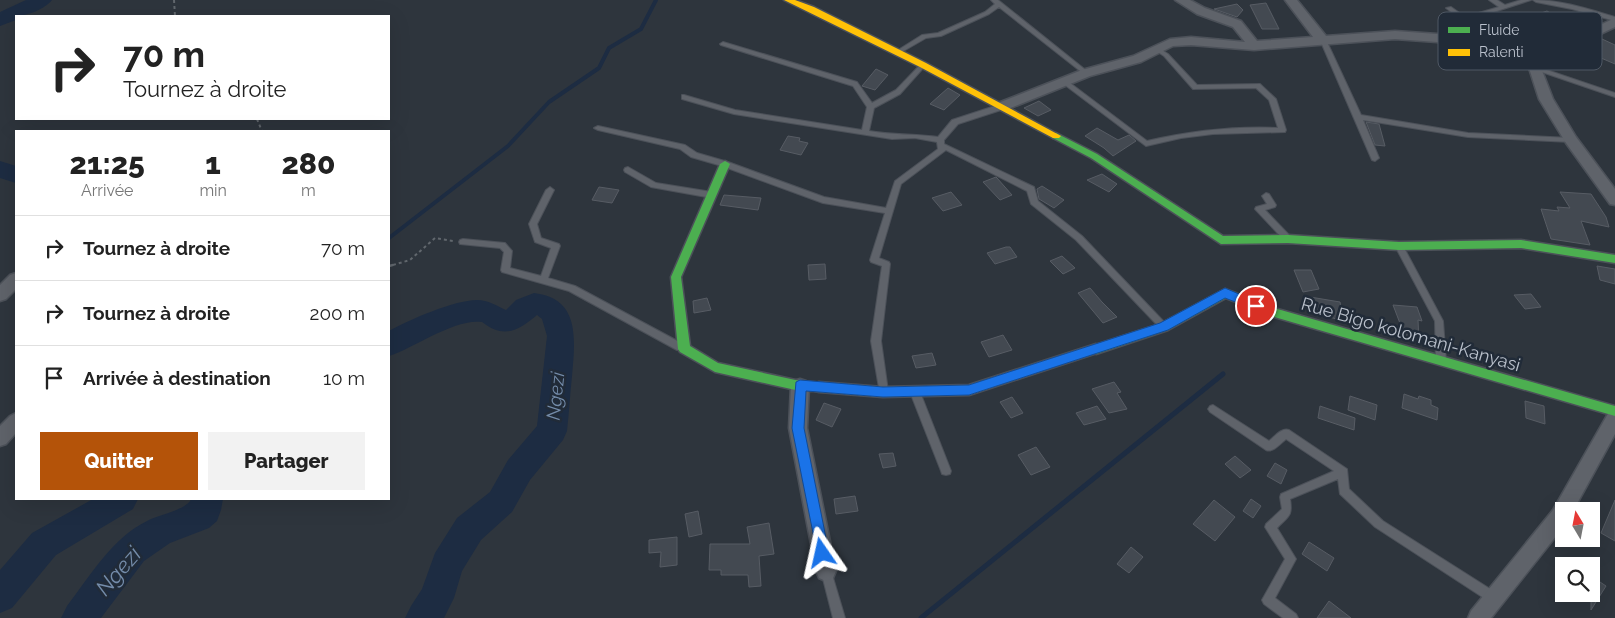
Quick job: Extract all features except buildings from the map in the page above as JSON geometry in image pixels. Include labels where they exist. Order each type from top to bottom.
[{"type":"street","points":[[788,0],[811,9],[898,52],[1003,106],[1094,156],[1220,240],[1288,240],[1399,246],[1521,244],[1615,259]]},
{"type":"street","points":[[1181,0],[1201,11],[1237,24],[1254,46]]},
{"type":"street","points":[[1291,0],[1324,42]]},
{"type":"street","points":[[1602,27],[1615,21]]},
{"type":"street","points":[[1003,106],[1086,73],[1137,59],[1170,43],[1191,41],[1254,46],[1395,35],[1438,38]]},
{"type":"street","points":[[1536,70],[1546,99],[1571,140],[1615,200]]},
{"type":"street","points":[[684,349],[676,277],[725,164]]},
{"type":"street","points":[[0,295],[15,280]]},
{"type":"street","name":"Rue Bigo kolomani-Kanyasi","points":[[684,349],[715,367],[800,386],[883,392],[969,390],[1164,326],[1225,293],[1271,312],[1615,411]]},
{"type":"street","points":[[800,386],[798,428],[826,571]]},
{"type":"street","points":[[1478,618],[1560,516],[1615,417]]},
{"type":"street","points":[[0,440],[15,422]]},
{"type":"street","points":[[0,440],[15,439]]},
{"type":"lane","points":[[1492,0],[1504,7]]},
{"type":"lane","points":[[1487,12],[1528,0]]},
{"type":"lane","points":[[1536,0],[1573,6],[1590,12]]},
{"type":"lane","points":[[898,52],[924,36],[939,35],[987,13],[996,2],[1086,73]]},
{"type":"lane","points":[[1449,8],[1454,12]]},
{"type":"lane","points":[[1602,16],[1615,21]]},
{"type":"lane","points":[[1324,42],[1375,158]]},
{"type":"lane","points":[[723,44],[855,84],[871,107]]},
{"type":"lane","points":[[1064,82],[1146,144],[1185,134],[1237,129],[1282,130],[1272,99],[1258,86],[1195,87],[1166,55],[1157,49]]},
{"type":"lane","points":[[865,132],[871,107],[898,92],[923,65]]},
{"type":"lane","points":[[1541,70],[1615,95]]},
{"type":"lane","points":[[684,96],[734,112],[892,137],[915,136],[940,142],[1031,190],[1034,202],[1079,238],[1164,326]]},
{"type":"lane","points":[[940,142],[955,122],[1003,106]]},
{"type":"lane","points":[[1358,117],[1468,135],[1571,140]]},
{"type":"lane","points":[[598,128],[682,147],[694,155],[725,164],[823,200],[890,210]]},
{"type":"lane","points":[[883,392],[876,341],[886,264],[874,260],[898,183],[942,150],[940,142]]},
{"type":"lane","points":[[628,170],[654,185],[712,195]]},
{"type":"lane","points":[[544,279],[556,246],[538,240],[533,224],[550,190]]},
{"type":"lane","points":[[1266,196],[1272,206],[1259,209],[1288,240]]},
{"type":"lane","points":[[463,242],[502,245],[508,251],[505,270],[572,288],[684,349]]},
{"type":"lane","points":[[1399,246],[1439,321],[1441,362]]},
{"type":"lane","points":[[915,391],[946,471]]},
{"type":"lane","points":[[1213,409],[1269,447],[1286,433],[1343,472]]},
{"type":"lane","points":[[1343,472],[1344,491],[1379,524],[1494,598]]},
{"type":"lane","points":[[1292,618],[1268,600],[1291,559],[1270,527],[1287,511],[1285,497],[1343,472]]},
{"type":"lane","points":[[826,571],[839,618]]},
{"type":"path","points":[[174,0],[175,15]]},
{"type":"path","points":[[390,266],[410,260],[436,238],[463,242]]},
{"type":"waterway","name":"Ngezi","points":[[0,20],[42,0]]},
{"type":"waterway","points":[[390,237],[508,146],[549,102],[599,68],[609,48],[641,29],[656,0]]},
{"type":"waterway","name":"Ngezi","points":[[0,169],[15,175]]},
{"type":"waterway","name":"Ngezi","points":[[390,344],[410,333],[462,313],[478,311],[489,313],[500,321],[507,321],[516,318],[526,308],[534,304],[544,305],[554,314],[561,336],[552,431],[519,470],[501,502],[469,529],[447,565],[437,598],[423,618]]},
{"type":"waterway","points":[[921,618],[1223,374]]},
{"type":"waterway","name":"Ngezi","points":[[0,596],[44,544],[120,500]]},
{"type":"waterway","name":"Ngezi","points":[[79,618],[132,550],[158,532],[197,517],[205,510],[207,500]]},
{"type":"traffic: fast","points":[[1056,136],[1094,156],[1221,240],[1288,239],[1399,246],[1521,244],[1615,259]]},
{"type":"traffic: fast","points":[[725,164],[676,277],[684,349],[715,367],[800,386],[819,387]]},
{"type":"traffic: fast","points":[[1096,349],[1164,327],[1225,293],[1271,312],[1615,411]]},
{"type":"traffic: slow","points":[[788,0],[811,9],[923,65],[1056,136]]},
{"type":"traffic: slow","points":[[819,387],[883,392],[969,390],[1096,349]]},
{"type":"route","points":[[822,553],[798,428],[800,386],[883,392],[969,390],[1164,326],[1225,293],[1256,306]]}]
